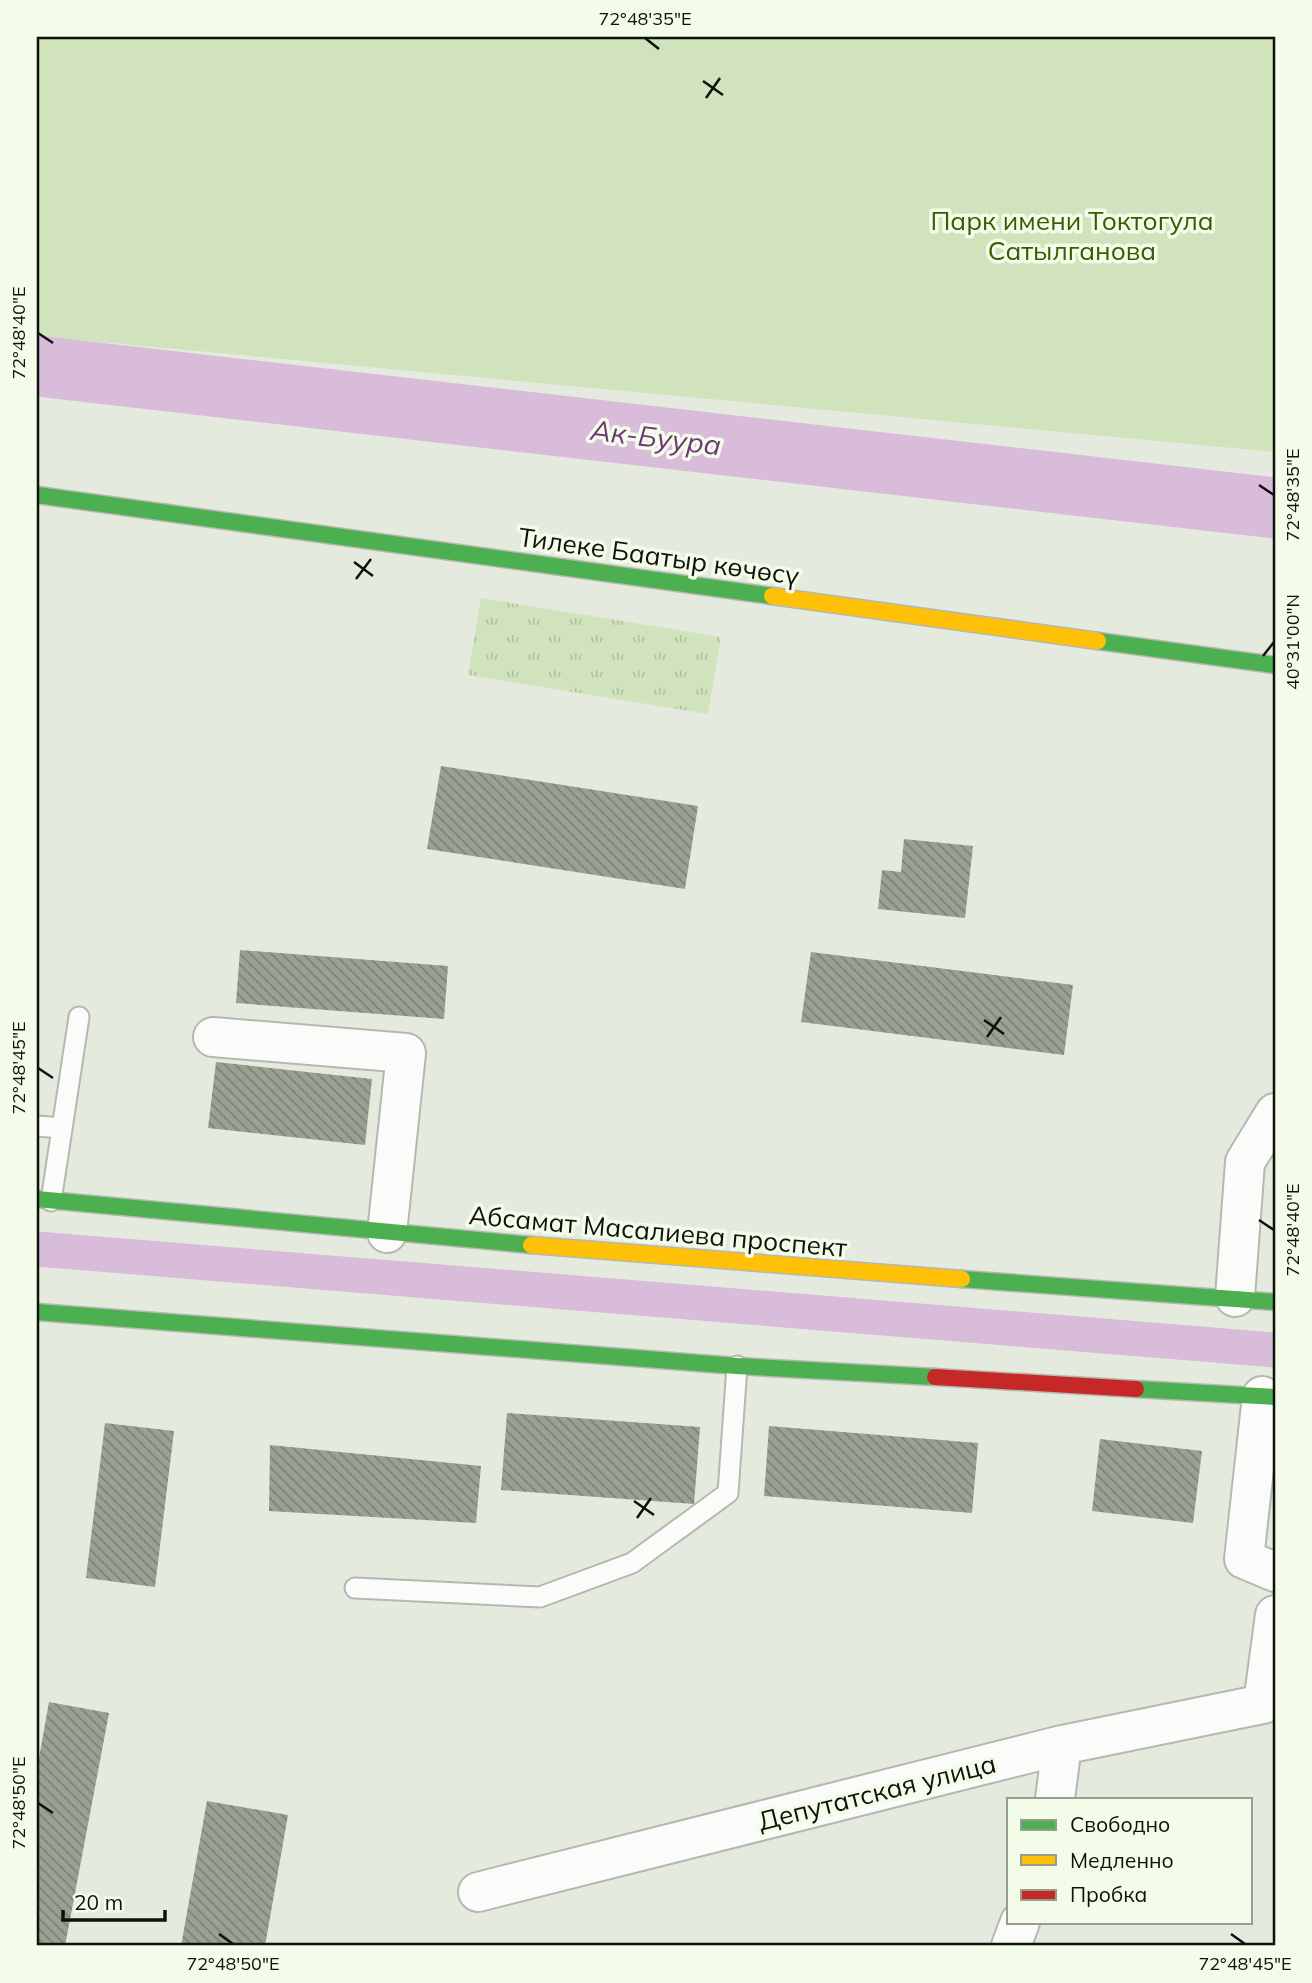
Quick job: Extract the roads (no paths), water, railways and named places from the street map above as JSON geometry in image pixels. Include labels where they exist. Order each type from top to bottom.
[{"type":"main road","name":"Тилеке Баатыр көчөсү","points":[[37,495],[1275,665]]},
{"type":"main road","name":"Абсамат Масалиева проспект","points":[[44,1200],[387,1233],[866,1272],[1275,1301]]},
{"type":"main road","points":[[37,1312],[737,1366],[1269,1397]]},
{"type":"street","points":[[213,1037],[406,1053],[387,1233]]},
{"type":"street","points":[[1235,1297],[1245,1162],[1275,1113]]},
{"type":"street","points":[[1269,1397],[1244,1559],[1275,1572]]},
{"type":"street","points":[[1269,1701],[1275,1615]]},
{"type":"street","name":"Депутатская улица","points":[[478,1892],[1062,1745],[1269,1701]]},
{"type":"street","points":[[1055,1798],[1062,1745]]},
{"type":"street","points":[[1012,1946],[1019,1924]]},
{"type":"lane","points":[[44,1200],[62,1128],[79,1017]]},
{"type":"lane","points":[[37,1126],[62,1128]]},
{"type":"lane","points":[[355,1588],[540,1597],[632,1563],[728,1493],[737,1366]]},
{"type":"waterway","name":"Ак-Буура","points":[[37,366],[1275,508]]},
{"type":"waterway","points":[[37,1249],[1275,1350]]},
{"type":"park label","name":"Парк имени Токтогула Сатылганова","points":[[1072,235]]}]
